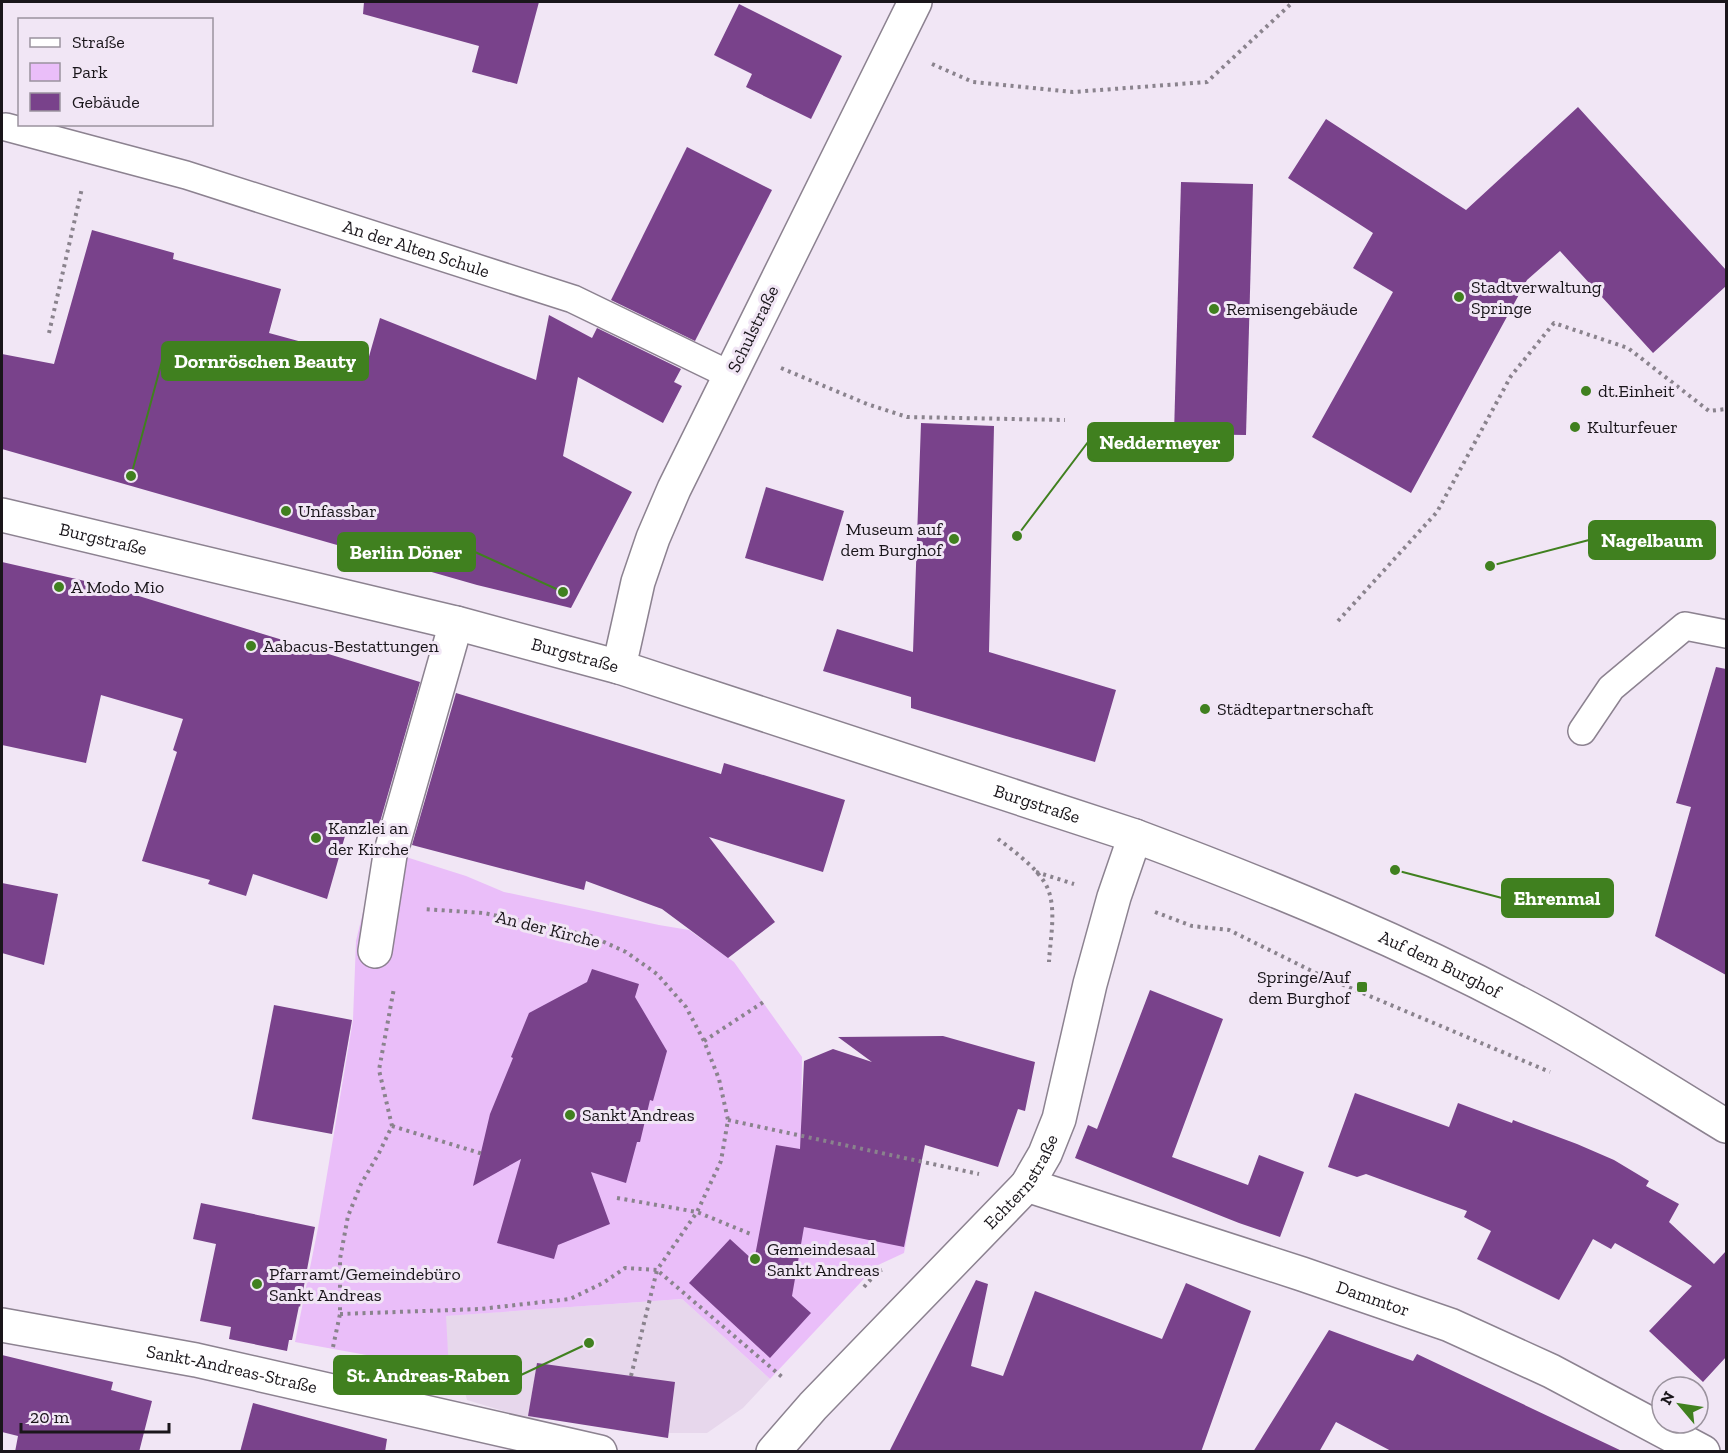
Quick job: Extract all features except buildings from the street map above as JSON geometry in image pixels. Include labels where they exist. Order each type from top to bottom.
[{"type":"street","name":"Schulstraße","points":[[619,667],[638,582],[653,538],[674,489],[915,2]]},
{"type":"street","name":"Burgstraße","points":[[2,515],[456,623],[619,667],[1135,836]]},
{"type":"street","points":[[375,951],[390,855],[456,623]]},
{"type":"street","name":"Echternstraße","points":[[773,1452],[813,1406],[1027,1185],[1045,1154],[1059,1119],[1090,984],[1114,897],[1135,836]]},
{"type":"street","name":"Auf dem Burghof","points":[[1135,836],[1391,940],[1543,1016],[1726,1126]]},
{"type":"street","name":"Dammtor","points":[[1027,1185],[1302,1274],[1450,1325],[1551,1371],[1703,1452]]},
{"type":"street","name":"Sankt-Andreas-Straße","points":[[2,1325],[196,1360],[600,1452]]},
{"type":"lane","name":"An der Alten Schule","points":[[6,127],[186,175],[573,299],[736,362]]},
{"type":"lane","points":[[1582,731],[1611,688],[1685,626],[1726,634]]},
{"type":"path","points":[[892,46],[973,82],[1073,92],[1207,82],[1293,2]]},
{"type":"path","points":[[49,333],[91,151]]},
{"type":"path","points":[[1338,621],[1437,512],[1511,376],[1554,323],[1628,348],[1709,411],[1726,409]]},
{"type":"path","points":[[736,362],[801,379],[907,417],[1065,420]]},
{"type":"path","points":[[1049,966],[1052,907],[1049,891],[1035,872],[1114,897],[1192,926],[1229,930],[1322,976],[1552,1073]]},
{"type":"path","name":"An der Kirche","points":[[419,909],[494,915],[591,936],[626,952],[657,974],[686,1006],[704,1041],[719,1079],[728,1120],[721,1161],[697,1212],[657,1270]]},
{"type":"path","points":[[323,1388],[340,1314],[340,1259],[348,1216],[361,1184],[380,1153],[392,1126],[379,1070],[396,977]]},
{"type":"path","points":[[704,1041],[765,1001]]},
{"type":"path","points":[[728,1120],[1027,1185]]},
{"type":"path","points":[[392,1126],[483,1154]]},
{"type":"path","points":[[617,1198],[697,1212],[753,1235]]},
{"type":"path","points":[[340,1314],[480,1309],[570,1299],[603,1283],[626,1268],[657,1270],[749,1348]]},
{"type":"path","points":[[862,1289],[879,1271],[894,1268]]},
{"type":"path","points":[[631,1376],[657,1270]]},
{"type":"path","points":[[777,1384],[783,1378]]},
{"type":"shaded area","points":[[682,1299],[770,1379],[743,1408],[707,1433],[670,1433],[594,1422],[527,1418],[467,1400],[460,1373],[449,1370],[445,1316]]},
{"type":"green space","points":[[378,850],[466,876],[504,892],[689,930],[734,962],[802,1057],[801,1131],[923,1152],[904,1253],[876,1266],[770,1379],[682,1299],[446,1316],[449,1370],[295,1342],[318,1228],[353,1020],[356,941]]},
{"type":"place","name":"Stadtverwaltung Springe","points":[[1459,297]]},
{"type":"place","name":"Remisengebäude","points":[[1214,309]]},
{"type":"place","name":"dt.Einheit","points":[[1586,391]]},
{"type":"place","name":"Kulturfeuer","points":[[1575,427]]},
{"type":"place","name":"Dornröschen Beauty","points":[[131,476]]},
{"type":"place","name":"Unfassbar","points":[[286,511]]},
{"type":"place","name":"Neddermeyer","points":[[1017,536]]},
{"type":"place","name":"Museum auf dem Burghof","points":[[954,539]]},
{"type":"place","name":"Nagelbaum","points":[[1490,566]]},
{"type":"place","name":"A Modo Mio","points":[[59,587]]},
{"type":"place","name":"Berlin Döner","points":[[563,592]]},
{"type":"place","name":"Aabacus-Bestattungen","points":[[251,646]]},
{"type":"place","name":"Städtepartnerschaft","points":[[1205,709]]},
{"type":"place","name":"Kanzlei an der Kirche","points":[[316,838]]},
{"type":"place","name":"Ehrenmal","points":[[1395,870]]},
{"type":"place","name":"Springe/Auf dem Burghof","points":[[1362,987]]},
{"type":"place","name":"Sankt Andreas","points":[[570,1115]]},
{"type":"place","name":"Gemeindesaal Sankt Andreas","points":[[755,1259]]},
{"type":"place","name":"Pfarramt/Gemeindebüro Sankt Andreas","points":[[257,1284]]},
{"type":"place","name":"St. Andreas-Raben","points":[[589,1343]]}]
